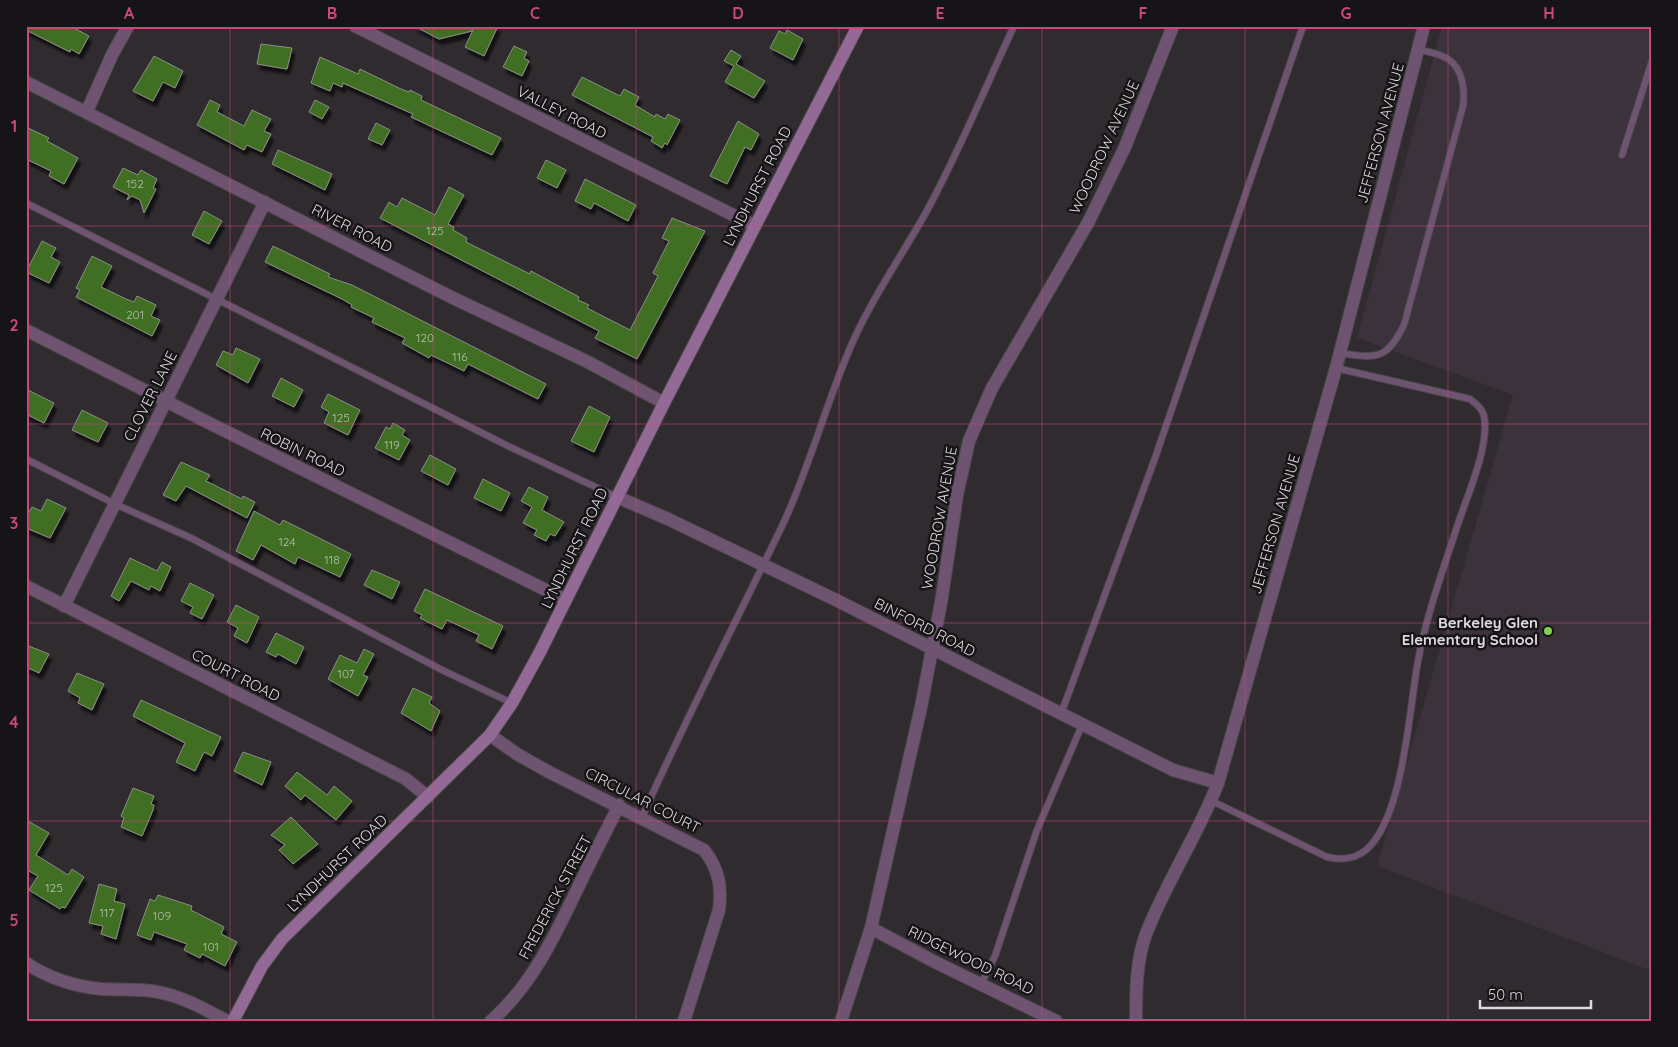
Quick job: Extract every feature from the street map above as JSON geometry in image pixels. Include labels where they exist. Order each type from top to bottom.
[{"type":"main road","name":"LYNDHURST ROAD","points":[[233,1021],[262,966],[282,939],[490,735],[512,703],[858,26]]},
{"type":"street","points":[[87,112],[112,55],[128,26]]},
{"type":"street","name":"VALLEY ROAD","points":[[356,26],[755,226]]},
{"type":"street","name":"WOODROW AVENUE","points":[[841,1021],[871,928],[932,650],[956,495],[969,441],[992,388],[1089,221],[1125,147],[1173,26]]},
{"type":"street","name":"JEFFERSON AVENUE","points":[[1136,1021],[1136,990],[1145,935],[1212,801],[1218,783],[1336,368],[1424,26]]},
{"type":"street","name":"RIVER ROAD","points":[[26,82],[453,298],[586,361],[664,403]]},
{"type":"street","name":"CLOVER LANE","points":[[64,606],[265,202]]},
{"type":"street","name":"ROBIN ROAD","points":[[26,330],[566,600]]},
{"type":"street","name":"BINFORD ROAD","points":[[617,497],[762,564],[1173,770],[1218,783]]},
{"type":"street","name":"COURT ROAD","points":[[26,586],[406,779],[428,797]]},
{"type":"street","name":"CIRCULAR COURT","points":[[490,735],[525,758],[704,850],[712,860],[719,877],[721,894],[719,910],[684,1021]]},
{"type":"street","name":"FREDERICK STREET","points":[[491,1021],[518,993],[560,927],[619,805]]},
{"type":"street","name":"RIDGEWOOD ROAD","points":[[871,928],[1056,1021]]},
{"type":"street","points":[[26,964],[53,978],[77,985],[101,989],[152,991],[177,996],[227,1021]]},
{"type":"lane","points":[[642,817],[806,471],[829,402],[854,339],[870,306],[948,172],[1014,26]]},
{"type":"lane","points":[[1061,714],[1157,451],[1303,26]]},
{"type":"lane","points":[[1339,353],[1370,357],[1383,353],[1395,344],[1401,332],[1463,106],[1464,83],[1449,59],[1418,49]]},
{"type":"lane","points":[[1622,155],[1652,61]]},
{"type":"lane","points":[[26,203],[218,298],[508,446],[617,497]]},
{"type":"lane","points":[[1212,801],[1327,857],[1346,859],[1366,850],[1374,841],[1385,820],[1396,790],[1405,755],[1422,641],[1480,454],[1484,416],[1480,407],[1470,399],[1336,368]]},
{"type":"lane","points":[[26,459],[115,504],[191,538],[444,671],[512,703]]},
{"type":"lane","points":[[981,984],[995,956],[1037,830],[1082,725]]},
{"type":"shaded area","name":"Berkeley Glen Elementary School","points":[[1442,26],[1652,26],[1652,971],[1377,866],[1513,395],[1357,338]]},
{"type":"building","points":[[26,26],[70,26],[89,36],[79,54],[71,49],[70,52],[26,30]]},
{"type":"building","points":[[414,26],[472,26],[472,31],[439,39]]},
{"type":"building","points":[[475,26],[498,26],[484,56],[465,47]]},
{"type":"building","points":[[787,30],[803,39],[793,60],[770,48],[779,31],[785,34]]},
{"type":"building","points":[[261,44],[292,48],[287,69],[257,64]]},
{"type":"building","points":[[514,46],[527,52],[524,58],[529,61],[522,76],[503,67]]},
{"type":"building","points":[[731,50],[741,56],[736,64],[765,81],[754,98],[725,82],[734,66],[724,61]]},
{"type":"building","points":[[154,56],[183,71],[175,88],[163,82],[153,101],[133,91]]},
{"type":"building","points":[[320,57],[358,74],[360,69],[401,89],[409,92],[410,90],[422,96],[421,100],[501,138],[492,155],[411,117],[413,114],[343,83],[342,87],[333,83],[330,91],[311,83]]},
{"type":"building","points":[[582,77],[620,96],[624,89],[639,97],[635,105],[655,117],[656,114],[665,119],[668,114],[680,120],[667,145],[665,143],[662,148],[651,141],[653,137],[572,95]]},
{"type":"building","points":[[210,100],[220,105],[217,112],[244,126],[252,110],[271,119],[264,131],[271,134],[262,152],[247,145],[244,150],[197,125]]},
{"type":"building","points":[[315,100],[329,107],[322,119],[309,112]]},
{"type":"building","points":[[738,121],[759,134],[751,150],[745,147],[727,184],[710,176]]},
{"type":"building","points":[[376,123],[390,130],[382,145],[368,139]]},
{"type":"building","points":[[26,127],[49,138],[47,141],[78,158],[64,184],[49,176],[51,171],[26,159]]},
{"type":"building","points":[[278,150],[332,174],[325,190],[272,164]]},
{"type":"building","points":[[546,160],[566,170],[557,188],[537,178]]},
{"type":"building","points":[[123,168],[138,175],[141,170],[157,179],[153,188],[156,189],[144,213],[140,200],[132,196],[127,200],[129,195],[113,187]]},
{"type":"building","points":[[585,179],[636,205],[628,221],[594,203],[591,209],[575,201]]},
{"type":"building","points":[[449,187],[464,195],[448,224],[454,227],[453,230],[467,238],[466,242],[530,274],[531,271],[579,297],[578,300],[589,305],[587,308],[630,330],[658,276],[653,273],[669,241],[662,238],[672,218],[705,231],[637,359],[595,338],[599,331],[380,218],[389,202],[397,207],[402,198],[435,215]]},
{"type":"building","points":[[204,211],[222,221],[209,244],[192,235]]},
{"type":"building","points":[[42,241],[56,248],[51,257],[60,262],[49,283],[26,272]]},
{"type":"building","points":[[273,246],[330,274],[328,277],[352,285],[546,384],[538,399],[468,364],[464,371],[431,355],[429,358],[402,343],[405,338],[372,322],[374,318],[351,307],[352,305],[342,299],[265,262]]},
{"type":"building","points":[[92,256],[112,266],[101,287],[134,302],[137,296],[156,305],[151,316],[160,320],[152,336],[76,297],[80,290],[76,288]]},
{"type":"building","points":[[236,348],[260,359],[248,383],[216,365],[223,351],[233,355]]},
{"type":"building","points":[[281,378],[303,390],[294,407],[272,396]]},
{"type":"building","points":[[26,389],[54,403],[44,423],[26,414]]},
{"type":"building","points":[[328,394],[360,410],[348,435],[324,423],[329,412],[321,407]]},
{"type":"building","points":[[589,406],[610,417],[594,452],[571,441]]},
{"type":"building","points":[[82,410],[108,423],[98,442],[72,430]]},
{"type":"building","points":[[393,423],[405,430],[402,435],[410,440],[399,460],[375,448],[386,427],[390,429]]},
{"type":"building","points":[[430,455],[456,469],[448,485],[421,471]]},
{"type":"building","points":[[181,462],[210,475],[206,481],[242,499],[243,496],[255,502],[247,518],[186,486],[176,501],[163,495]]},
{"type":"building","points":[[483,479],[510,493],[501,511],[474,498]]},
{"type":"building","points":[[529,487],[548,497],[542,510],[564,522],[555,536],[550,534],[546,541],[534,535],[537,530],[523,523],[532,507],[521,501]]},
{"type":"building","points":[[47,499],[66,508],[50,538],[26,528],[26,517],[32,507],[41,511]]},
{"type":"building","points":[[254,511],[280,525],[283,520],[351,554],[340,577],[298,557],[295,564],[261,545],[253,560],[236,551]]},
{"type":"building","points":[[130,558],[157,571],[162,562],[171,567],[160,591],[151,586],[149,590],[131,581],[119,601],[111,596]]},
{"type":"building","points":[[372,570],[400,582],[392,599],[364,585]]},
{"type":"building","points":[[190,583],[214,595],[202,619],[190,613],[193,607],[181,601]]},
{"type":"building","points":[[425,589],[503,626],[492,649],[476,641],[479,635],[447,620],[442,629],[420,618],[422,615],[414,611]]},
{"type":"building","points":[[236,605],[259,617],[247,643],[234,636],[238,628],[227,622]]},
{"type":"building","points":[[276,633],[304,647],[296,664],[278,654],[276,657],[266,652]]},
{"type":"building","points":[[26,645],[49,654],[39,673],[26,667]]},
{"type":"building","points":[[364,649],[374,654],[363,675],[368,677],[358,696],[328,679],[340,655],[357,663]]},
{"type":"building","points":[[77,673],[104,684],[92,710],[78,703],[80,698],[68,691]]},
{"type":"building","points":[[413,688],[432,697],[429,703],[440,711],[431,731],[401,713]]},
{"type":"building","points":[[141,700],[221,737],[212,756],[204,752],[195,771],[176,762],[185,743],[133,716]]},
{"type":"building","points":[[243,752],[271,762],[262,785],[234,771]]},
{"type":"building","points":[[297,772],[327,795],[334,786],[352,801],[336,820],[305,795],[301,800],[285,786]]},
{"type":"building","points":[[133,788],[154,796],[151,804],[154,805],[153,810],[142,836],[121,827],[124,818],[121,816]]},
{"type":"building","points":[[291,817],[318,844],[293,864],[279,850],[285,845],[271,835]]},
{"type":"building","points":[[26,820],[49,833],[36,855],[68,875],[72,869],[84,877],[65,908],[62,907],[60,909],[29,890],[38,876],[27,870],[26,872]]},
{"type":"building","points":[[99,884],[117,889],[114,901],[125,904],[116,939],[101,934],[103,926],[89,923]]},
{"type":"building","points":[[158,895],[192,906],[191,910],[224,927],[221,934],[237,942],[225,966],[202,954],[200,958],[184,950],[187,944],[154,932],[151,940],[137,935],[150,899],[155,901]]},
{"type":"place","name":"Berkeley Glen Elementary School","points":[[1548,631]]}]
